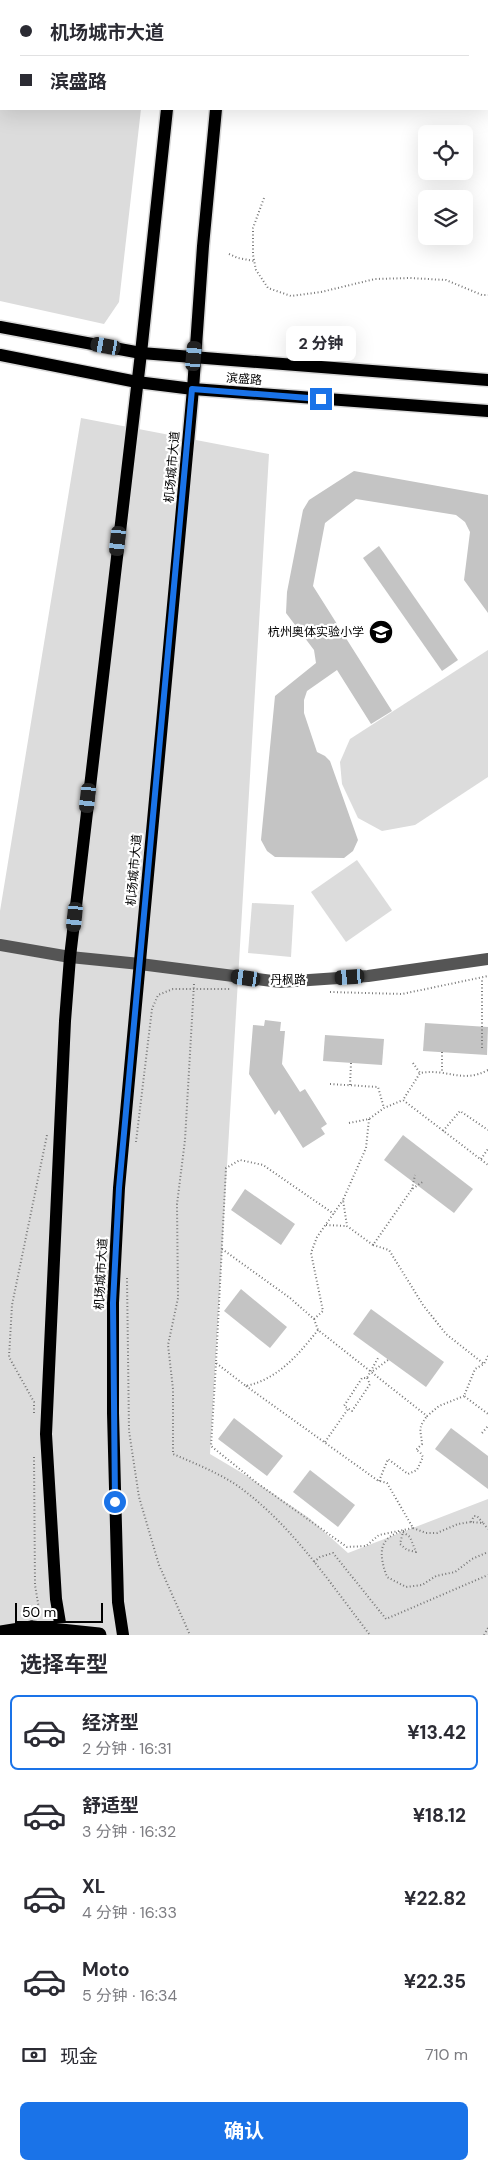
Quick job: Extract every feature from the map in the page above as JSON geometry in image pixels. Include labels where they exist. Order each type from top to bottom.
[{"type":"highway","points":[[18,1635],[36,1623]]},
{"type":"highway","points":[[0,1633],[36,1623],[99,1635]]},
{"type":"main road","points":[[62,1635],[56,1598],[46,1434],[64,1038],[70,957],[141,353],[167,110]]},
{"type":"main road","name":"机场城市大道","points":[[123,1635],[118,1602],[113,1413],[113,1303],[119,1188],[216,110]]},
{"type":"main road","name":"滨盛路","points":[[0,327],[141,353],[488,380]]},
{"type":"main road","name":"滨盛路","points":[[0,355],[137,382],[192,389],[488,411]]},
{"type":"street","name":"丹枫路","points":[[0,945],[70,957],[280,982],[368,976],[488,959]]},
{"type":"path","points":[[264,198],[253,228],[254,261],[256,270],[268,288],[291,296],[321,292],[375,279],[410,278],[446,280],[482,295],[488,295]]},
{"type":"path","points":[[229,254],[254,261]]},
{"type":"path","points":[[195,971],[185,1140],[177,1204],[178,1298],[168,1346],[173,1389],[173,1454],[234,1484],[275,1516],[314,1562],[370,1635]]},
{"type":"path","points":[[482,978],[482,1048]]},
{"type":"path","points":[[136,1143],[152,1009],[158,995],[173,989],[194,988]]},
{"type":"path","points":[[442,1052],[442,1072]]},
{"type":"path","points":[[350,1085],[351,1063]]},
{"type":"path","points":[[413,1063],[420,1073]]},
{"type":"path","points":[[349,1123],[369,1118],[384,1108],[403,1100],[420,1073],[434,1071],[476,1077],[488,1070]]},
{"type":"path","points":[[330,1084],[378,1087],[384,1108]]},
{"type":"path","points":[[403,1100],[488,1165]]},
{"type":"path","points":[[443,1131],[460,1111],[488,1130]]},
{"type":"path","points":[[314,1319],[322,1312],[311,1253],[317,1237],[343,1200],[366,1148],[369,1118]]},
{"type":"path","points":[[34,1418],[34,1402],[9,1357],[12,1305],[48,1128]]},
{"type":"path","points":[[481,1159],[488,1149]]},
{"type":"path","points":[[334,1214],[263,1165],[240,1160],[226,1168],[211,1446],[257,1483],[347,1547],[366,1546],[379,1535],[413,1528],[426,1533],[437,1533],[458,1524],[483,1523]]},
{"type":"path","points":[[412,1189],[415,1175]]},
{"type":"path","points":[[373,1245],[412,1189],[424,1181]]},
{"type":"path","points":[[343,1200],[346,1226]]},
{"type":"path","points":[[326,1225],[346,1226],[373,1245],[389,1250],[422,1305],[446,1334],[484,1364]]},
{"type":"path","points":[[222,1249],[290,1298],[314,1319],[318,1330],[427,1416]]},
{"type":"path","points":[[128,1276],[129,1431],[139,1497],[160,1565],[190,1635]]},
{"type":"path","points":[[246,1386],[255,1384],[281,1371],[318,1330]]},
{"type":"path","points":[[379,1481],[388,1458],[408,1474],[417,1470],[423,1457],[416,1450],[422,1444],[419,1433],[420,1426],[427,1416],[439,1406],[464,1396],[475,1369],[484,1364],[488,1356]]},
{"type":"path","points":[[367,1378],[370,1384],[352,1412],[344,1406],[362,1378],[367,1378],[378,1358]]},
{"type":"path","points":[[371,1372],[388,1360]]},
{"type":"path","points":[[216,1363],[379,1481],[387,1484],[413,1528]]},
{"type":"path","points":[[464,1396],[488,1414]]},
{"type":"path","points":[[324,1442],[348,1409]]},
{"type":"path","points":[[482,1433],[488,1426]]},
{"type":"path","points":[[34,1456],[36,1623]]},
{"type":"path","points":[[471,1522],[474,1516],[477,1516],[488,1529]]},
{"type":"path","points":[[387,1577],[381,1562],[382,1547],[388,1538],[409,1529]]},
{"type":"path","points":[[403,1532],[410,1537],[416,1552],[407,1550],[400,1544],[403,1532]]},
{"type":"path","points":[[383,1576],[406,1587],[422,1585],[436,1576],[455,1572],[472,1559],[488,1552]]},
{"type":"path","points":[[314,1562],[333,1553],[386,1619],[488,1575]]},
{"type":"path","points":[[484,1635],[488,1628]]},
{"type":"shaded area","points":[[0,110],[141,110],[119,302],[104,324],[0,301]]},
{"type":"shaded area","points":[[81,418],[269,454],[210,1454],[247,1476],[309,1518],[348,1553],[488,1499],[488,1635],[0,1635],[0,911]]},
{"type":"shaded area","points":[[488,650],[488,777],[415,825],[382,831],[358,818],[342,784],[340,762],[350,739]]},
{"type":"shaded area","points":[[357,860],[392,910],[346,942],[311,892]]},
{"type":"shaded area","points":[[252,903],[294,905],[291,957],[248,953]]},
{"type":"building","points":[[354,471],[488,495],[488,613],[464,580],[470,532],[465,522],[456,515],[356,499],[325,523],[313,586],[392,711],[371,724],[337,670],[307,691],[304,700],[304,713],[317,752],[330,761],[358,840],[353,851],[344,858],[275,857],[267,851],[261,840],[275,696],[316,663],[314,650],[286,613],[287,592],[303,510],[309,500]]},
{"type":"building","points":[[379,546],[458,660],[442,671],[363,558]]},
{"type":"building","points":[[265,1020],[281,1022],[280,1031],[285,1031],[282,1064],[300,1092],[305,1089],[327,1124],[321,1128],[325,1134],[303,1148],[279,1110],[275,1115],[249,1074],[253,1025],[264,1026]]},
{"type":"building","points":[[425,1023],[488,1027],[487,1055],[423,1051]]},
{"type":"building","points":[[325,1035],[384,1039],[382,1065],[323,1061]]},
{"type":"building","points":[[403,1135],[473,1189],[454,1213],[384,1160]]},
{"type":"building","points":[[245,1189],[295,1224],[281,1245],[231,1210]]},
{"type":"building","points":[[241,1289],[287,1327],[270,1348],[224,1311]]},
{"type":"building","points":[[371,1309],[444,1362],[426,1387],[353,1334]]},
{"type":"building","points":[[234,1418],[283,1456],[267,1476],[218,1439]]},
{"type":"building","points":[[451,1428],[488,1456],[488,1489],[435,1449]]},
{"type":"building","points":[[310,1470],[355,1505],[338,1527],[293,1492]]},
{"type":"place","name":"杭州奥体实验小学","points":[[381,632]]},
{"type":"route","points":[[115,1502],[113,1303],[119,1188],[192,389],[321,399]]}]
